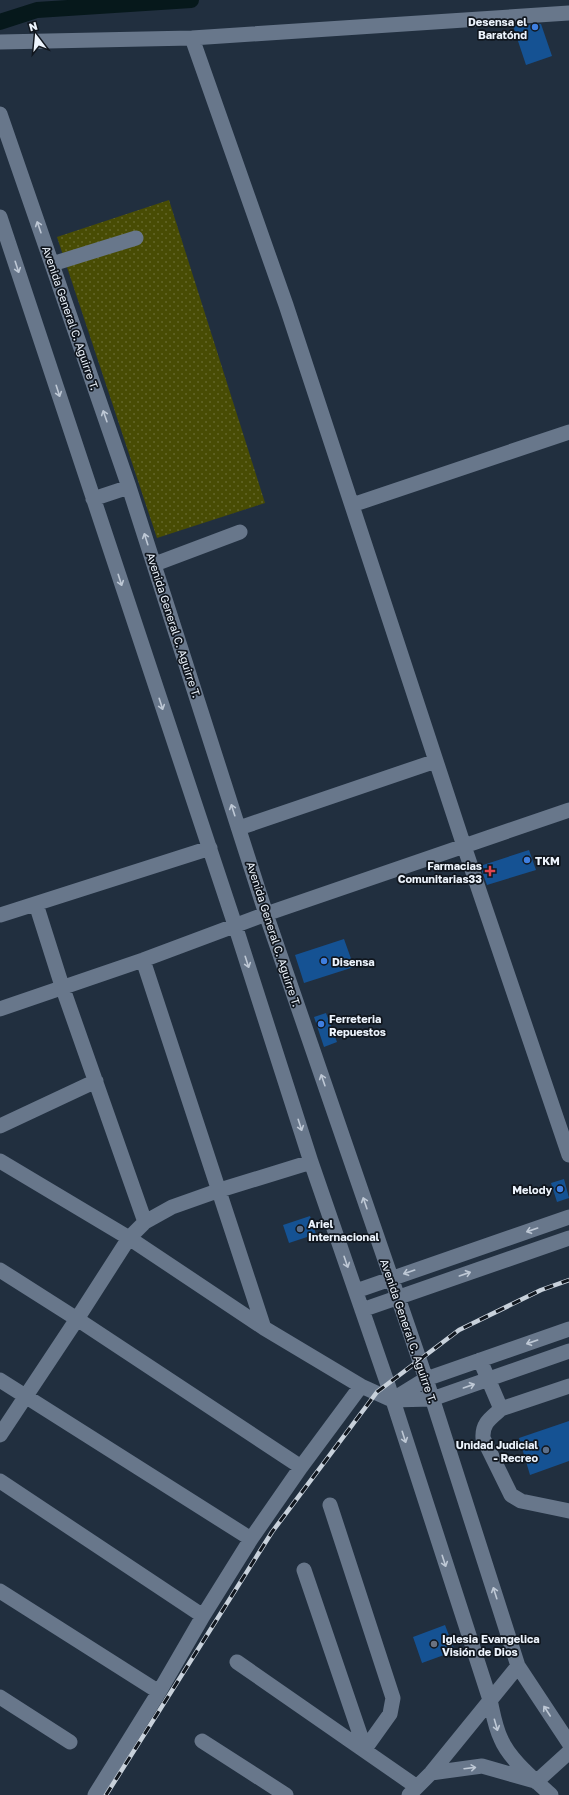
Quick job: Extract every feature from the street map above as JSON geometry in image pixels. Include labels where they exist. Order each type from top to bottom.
[{"type":"street","points":[[0,42],[192,38],[569,13]]},
{"type":"street","points":[[192,38],[286,305],[464,846],[569,1155]]},
{"type":"street","name":"Avenida General C. Aguirre T.","points":[[0,114],[129,486],[266,914],[426,1379],[518,1666],[569,1743]]},
{"type":"street","points":[[0,217],[210,848],[311,1162],[392,1400],[490,1700],[501,1741],[511,1755],[536,1782],[551,1795]]},
{"type":"street","points":[[52,264],[136,238]]},
{"type":"street","points":[[352,505],[569,432]]},
{"type":"street","points":[[93,499],[129,486]]},
{"type":"street","points":[[155,564],[240,532]]},
{"type":"street","points":[[239,828],[436,761]]},
{"type":"street","points":[[0,1009],[62,986],[143,960],[266,914],[569,810]]},
{"type":"street","points":[[0,915],[210,848]]},
{"type":"street","points":[[36,904],[62,986],[145,1222]]},
{"type":"street","points":[[143,960],[220,1190],[264,1328]]},
{"type":"street","points":[[0,1126],[96,1081]]},
{"type":"street","points":[[0,1161],[129,1238],[264,1328],[361,1386],[392,1400],[432,1398],[569,1351]]},
{"type":"street","points":[[0,1435],[129,1238],[145,1222],[172,1207],[220,1190],[311,1162]]},
{"type":"street","points":[[356,1291],[569,1217]]},
{"type":"street","points":[[362,1310],[569,1238]]},
{"type":"street","points":[[0,1270],[301,1467]]},
{"type":"street","points":[[392,1400],[426,1379],[569,1329]]},
{"type":"street","points":[[480,1360],[501,1409]]},
{"type":"street","points":[[0,1380],[251,1539]]},
{"type":"street","points":[[95,1795],[251,1539],[301,1467],[361,1386]]},
{"type":"street","points":[[567,1511],[521,1500],[511,1495],[483,1438],[483,1430],[485,1424],[501,1409],[569,1386]]},
{"type":"street","points":[[0,1481],[203,1616]]},
{"type":"street","points":[[330,1505],[393,1698],[390,1714],[365,1749]]},
{"type":"street","points":[[304,1570],[365,1749]]},
{"type":"street","points":[[0,1591],[159,1692]]},
{"type":"street","points":[[237,1662],[365,1749],[413,1791],[431,1773],[518,1666]]},
{"type":"street","points":[[0,1697],[70,1742]]},
{"type":"street","points":[[202,1741],[286,1795]]},
{"type":"street","points":[[536,1782],[569,1752]]},
{"type":"street","points":[[431,1773],[482,1766],[536,1782]]},
{"type":"shaded area","points":[[169,200],[265,503],[157,538],[57,237]]},
{"type":"building","points":[[541,24],[552,56],[526,65],[513,26]]},
{"type":"building","points":[[529,850],[536,870],[487,885],[480,866]]},
{"type":"building","name":"Disensa","points":[[344,939],[354,967],[304,983],[295,955]]},
{"type":"building","points":[[326,1013],[337,1042],[324,1047],[314,1017]]},
{"type":"building","name":"Melody","points":[[564,1179],[569,1198],[557,1202],[551,1183]]},
{"type":"building","name":"Ariel Internacional","points":[[310,1216],[316,1234],[289,1243],[283,1225]]},
{"type":"building","name":"Unidad Judicial - Recreo","points":[[569,1421],[569,1461],[530,1475],[519,1438]]},
{"type":"building","name":"Iglesia Evangelica Visión de Dios","points":[[445,1625],[455,1651],[422,1663],[413,1637]]},
{"type":"waterway","points":[[0,22],[37,10],[191,0]]},
{"type":"railway","points":[[106,1795],[272,1532],[377,1392],[459,1330],[541,1290],[569,1280]]},
{"type":"place","name":"Desensa el Baratónd","points":[[535,27]]},
{"type":"place","name":"TKM","points":[[527,860]]},
{"type":"place","name":"Farmacias Comunitarias33","points":[[490,871]]},
{"type":"place","name":"Disensa","points":[[324,961]]},
{"type":"place","name":"Ferreteria Repuestos","points":[[321,1024]]},
{"type":"place","name":"Melody","points":[[560,1189]]},
{"type":"place","name":"Ariel Internacional","points":[[300,1229]]},
{"type":"place","name":"Unidad Judicial - Recreo","points":[[546,1450]]},
{"type":"place","name":"Iglesia Evangelica Visión de Dios","points":[[434,1644]]}]
